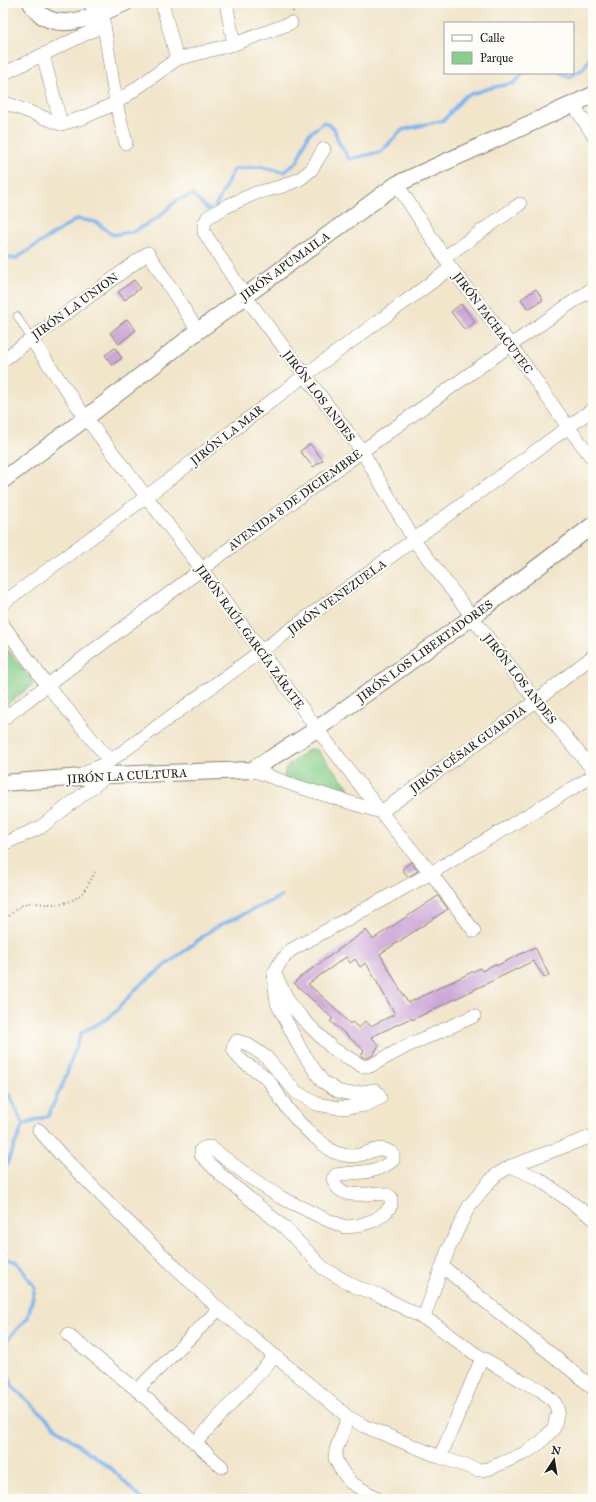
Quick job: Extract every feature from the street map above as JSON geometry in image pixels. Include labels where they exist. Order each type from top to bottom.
[{"type":"street","points":[[31,3],[39,14],[53,22],[68,23],[98,14],[125,3]]},
{"type":"street","points":[[162,3],[177,59]]},
{"type":"street","points":[[226,3],[234,44]]},
{"type":"street","points":[[3,74],[43,55],[98,14]]},
{"type":"street","points":[[98,14],[116,103],[126,143]]},
{"type":"street","points":[[3,102],[61,124],[82,118],[116,103],[177,59],[234,44],[291,24]]},
{"type":"street","points":[[43,55],[61,124]]},
{"type":"street","name":"JIRÓN APUMAILA","points":[[3,480],[198,331],[397,184],[593,95]]},
{"type":"street","points":[[573,104],[593,135]]},
{"type":"street","name":"JIRÓN LOS ANDES","points":[[324,149],[311,170],[300,179],[283,186],[256,193],[227,206],[208,217],[204,224],[204,232],[245,296],[362,451],[414,540],[536,700],[593,770]]},
{"type":"street","name":"JIRÓN PACHACUTEC","points":[[397,184],[448,262],[511,345],[568,427],[593,459]]},
{"type":"street","name":"JIRÓN LA MAR","points":[[3,603],[146,498],[304,376],[520,204]]},
{"type":"street","name":"JIRÓN LA UNION","points":[[3,360],[148,253],[198,331]]},
{"type":"street","name":"AVENIDA 8 DE DICIEMBRE","points":[[3,719],[201,568],[362,451],[593,288]]},
{"type":"street","name":"JIRÓN RAÚL GARCÍA ZÁRATE","points":[[32,339],[86,418],[201,568],[317,729],[381,812],[431,873],[474,931]]},
{"type":"street","name":"JIRÓN VENEZUELA","points":[[3,844],[41,827],[109,768],[261,652],[593,409]]},
{"type":"street","name":"JIRÓN LOS LIBERTADORES","points":[[252,770],[317,729],[472,617],[593,525]]},
{"type":"street","points":[[3,625],[109,768]]},
{"type":"street","name":"JIRÓN CÉSAR GUARDIA","points":[[381,812],[536,700],[593,656]]},
{"type":"street","name":"JIRÓN LA CULTURA","points":[[3,783],[76,778],[109,768],[252,770]]},
{"type":"street","points":[[252,770],[296,786],[381,812]]},
{"type":"street","points":[[39,1130],[62,1156],[122,1216],[219,1309],[348,1417],[364,1426],[440,1457],[478,1470],[488,1469],[525,1453],[540,1443],[554,1428],[558,1412],[550,1397],[541,1390],[482,1358],[424,1317],[379,1295],[356,1287],[323,1268],[284,1227],[206,1162],[201,1155],[201,1150],[210,1147],[250,1178],[280,1197],[345,1227],[357,1226],[375,1220],[387,1211],[391,1205],[391,1197],[386,1194],[351,1194],[342,1190],[335,1184],[333,1179],[336,1174],[372,1172],[382,1168],[393,1160],[393,1154],[386,1150],[380,1149],[368,1151],[358,1155],[347,1156],[333,1152],[297,1121],[267,1078],[240,1061],[233,1048],[237,1041],[247,1044],[269,1061],[296,1092],[317,1104],[339,1108],[351,1107],[365,1105],[380,1098],[375,1090],[350,1094],[338,1090],[322,1081],[315,1072],[277,1003],[274,973],[281,961],[291,950],[431,873],[593,776]]},
{"type":"street","points":[[274,973],[290,1004],[303,1019],[332,1048],[362,1066],[370,1066],[406,1046],[474,1016]]},
{"type":"street","points":[[424,1317],[448,1250],[469,1206],[496,1174],[511,1166],[593,1136]]},
{"type":"street","points":[[511,1166],[540,1179],[593,1218]]},
{"type":"street","points":[[442,1268],[448,1271],[492,1308],[547,1349],[593,1388]]},
{"type":"street","points":[[137,1390],[219,1309]]},
{"type":"street","points":[[68,1335],[137,1390],[222,1467]]},
{"type":"street","points":[[195,1443],[275,1356]]},
{"type":"street","points":[[440,1457],[482,1358]]},
{"type":"street","points":[[348,1417],[336,1450],[335,1458],[350,1482],[378,1499]]},
{"type":"lane","points":[[17,316],[32,339]]},
{"type":"path","points":[[3,921],[21,906],[28,903],[63,904],[73,901],[87,887],[95,872]]},
{"type":"green space","points":[[3,644],[34,684],[3,707]]},
{"type":"green space","points":[[309,749],[317,750],[350,789],[348,796],[284,779],[285,769]]},
{"type":"building","points":[[134,280],[140,288],[125,300],[118,292]]},
{"type":"building","points":[[536,289],[543,300],[528,309],[521,299]]},
{"type":"building","points":[[461,304],[475,322],[465,330],[451,312]]},
{"type":"building","points":[[127,319],[136,330],[119,344],[110,333]]},
{"type":"building","points":[[115,348],[122,358],[112,365],[105,355]]},
{"type":"building","points":[[310,444],[323,460],[313,467],[300,451]]},
{"type":"building","points":[[411,862],[418,871],[408,877],[402,869]]},
{"type":"building","points":[[438,896],[448,909],[380,954],[408,1003],[480,968],[482,971],[495,964],[496,966],[535,947],[549,975],[545,978],[533,961],[412,1020],[411,1018],[371,1037],[379,1045],[373,1055],[368,1058],[364,1058],[361,1056],[364,1050],[330,1021],[333,1019],[294,983],[366,930],[373,939]],"holes":[[[346,957],[350,963],[355,959],[360,967],[366,963],[395,1014],[371,1026],[365,1021],[359,1028],[352,1022],[350,1024],[333,1006],[308,984]]]},
{"type":"waterway","points":[[562,74],[569,77],[583,69],[593,53]]},
{"type":"waterway","points":[[215,206],[234,169],[261,167],[284,172],[297,162],[308,135],[324,122],[334,128],[338,141],[349,159],[381,152],[402,130],[444,120],[465,96],[490,88],[514,83],[523,74]]},
{"type":"waterway","points":[[3,256],[15,259],[77,219],[96,222],[113,235],[135,231],[159,217],[177,200],[193,195],[208,210],[210,209]]},
{"type":"waterway","points":[[3,1173],[23,1125],[48,1116],[64,1081],[81,1033],[110,1017],[140,985],[214,928],[282,896]]},
{"type":"waterway","points":[[10,1095],[23,1125]]},
{"type":"waterway","points":[[3,1258],[17,1262],[35,1288],[28,1317],[6,1341],[3,1358]]},
{"type":"waterway","points":[[3,1360],[13,1387],[61,1432],[113,1470],[141,1499]]}]
